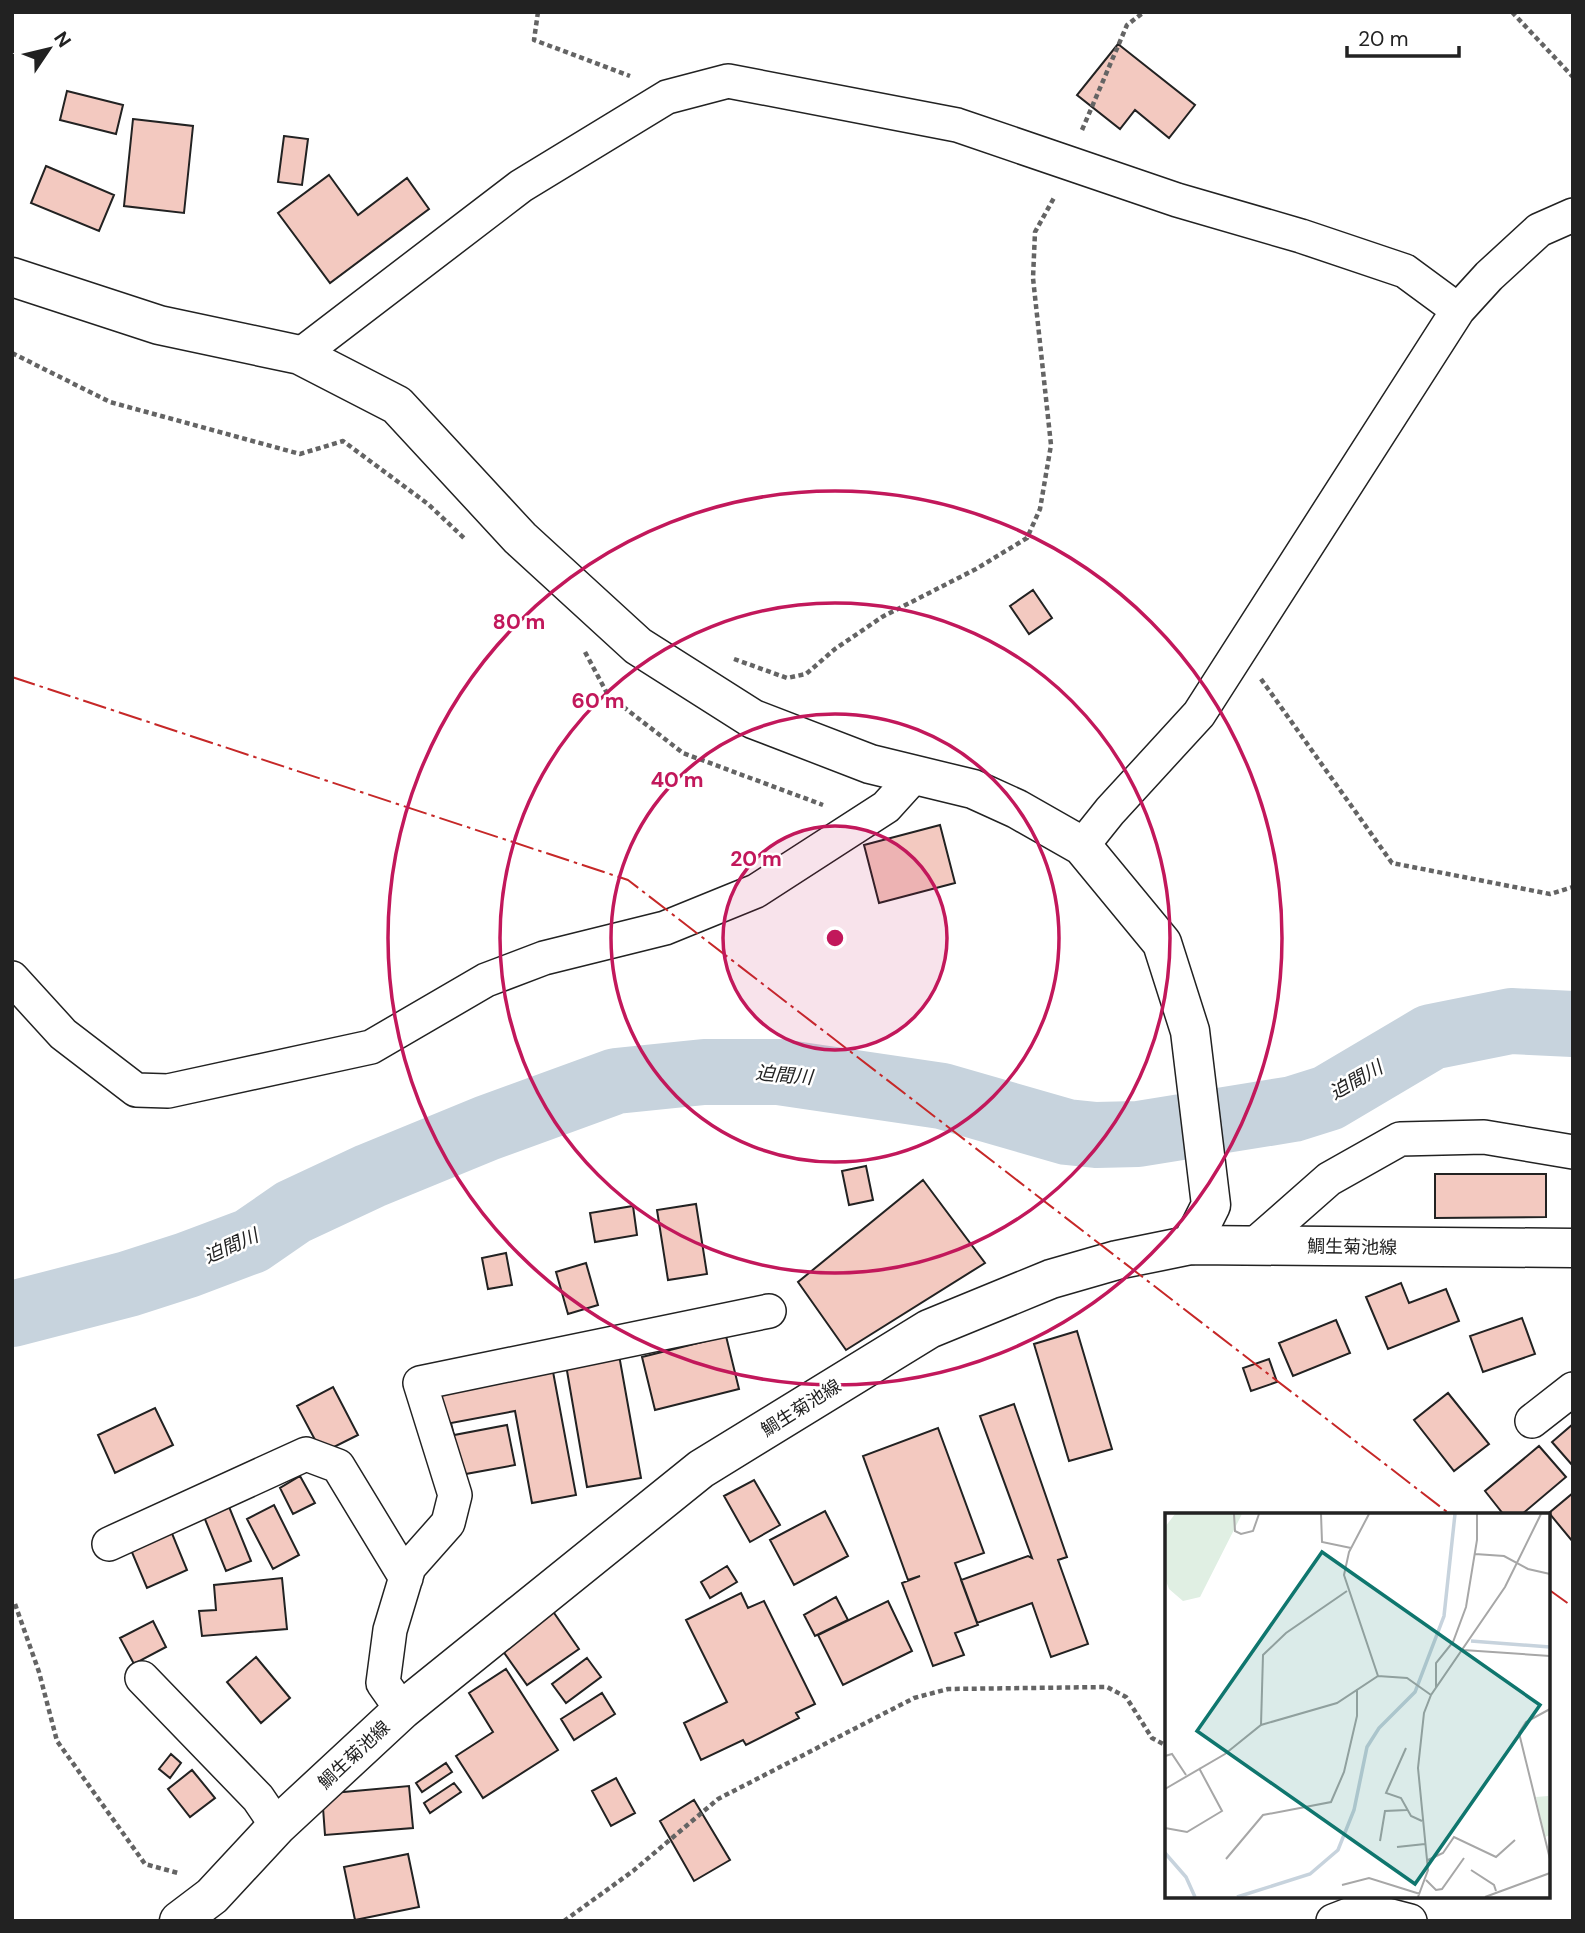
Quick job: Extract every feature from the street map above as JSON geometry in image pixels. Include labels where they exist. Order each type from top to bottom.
[{"type":"street","points":[[300,355],[521,186],[667,97],[728,81],[957,125],[1405,271],[1458,310]]},
{"type":"street","points":[[1082,846],[1199,714],[1458,310],[1489,276],[1539,230],[1573,215]]},
{"type":"street","points":[[12,276],[159,325],[300,355],[397,405],[520,538],[638,646],[753,719],[870,764],[973,789],[1017,809],[1082,846],[1162,943],[1190,1031],[1211,1205],[1191,1245]]},
{"type":"street","points":[[12,978],[63,1034],[136,1090],[168,1091],[371,1047],[486,980],[544,958],[665,928],[756,891],[856,823],[886,807],[915,775]]},
{"type":"street","points":[[1254,1245],[1329,1179],[1400,1139],[1484,1137],[1573,1152]]},
{"type":"street","name":"鯛生菊池線","points":[[191,1918],[277,1826],[402,1710],[701,1469],[929,1329],[1051,1279],[1116,1259],[1191,1245],[1573,1248]]},
{"type":"street","points":[[402,1710],[383,1684],[390,1630],[409,1567],[448,1523],[455,1495],[420,1383],[769,1311]]},
{"type":"street","points":[[1532,1421],[1573,1389]]},
{"type":"street","points":[[109,1544],[306,1454],[338,1466],[406,1578]]},
{"type":"street","points":[[142,1678],[258,1798],[277,1826]]},
{"type":"street","points":[[1333,1921],[1364,1909],[1410,1921]]},
{"type":"path","points":[[538,12],[534,40],[650,84],[667,97]]},
{"type":"path","points":[[727,656],[787,678],[806,674],[835,649],[883,617],[976,569],[1027,538],[1040,509],[1051,445],[1033,278],[1035,232],[1072,164],[1075,147],[1127,25],[1144,12]]},
{"type":"path","points":[[1512,12],[1573,78]]},
{"type":"path","points":[[12,353],[110,402],[300,454],[343,441],[428,504],[468,542]]},
{"type":"path","points":[[576,644],[586,653],[608,695],[683,752],[832,808],[856,823]]},
{"type":"path","points":[[1241,650],[1392,863],[1550,894],[1573,887]]},
{"type":"path","points":[[15,1604],[39,1672],[57,1741],[145,1864],[223,1884]]},
{"type":"path","points":[[564,1921],[633,1871],[718,1799],[914,1698],[948,1689],[1107,1688],[1126,1697],[1152,1738],[1165,1745]]},
{"type":"building","points":[[1118,44],[1195,105],[1169,138],[1135,110],[1120,129],[1077,95]]},
{"type":"building","points":[[67,91],[123,105],[116,134],[60,120]]},
{"type":"building","points":[[133,119],[193,126],[184,213],[124,206]]},
{"type":"building","points":[[284,136],[308,139],[302,185],[278,182]]},
{"type":"building","points":[[46,166],[114,195],[99,231],[31,203]]},
{"type":"building","points":[[329,175],[358,215],[407,178],[429,209],[330,283],[278,213]]},
{"type":"building","points":[[1033,590],[1052,618],[1029,634],[1010,606]]},
{"type":"building","points":[[940,825],[955,883],[879,903],[864,845]]},
{"type":"building","points":[[866,1166],[873,1200],[849,1205],[842,1171]]},
{"type":"building","points":[[1435,1174],[1546,1174],[1546,1217],[1435,1218]]},
{"type":"building","points":[[923,1180],[985,1263],[846,1350],[798,1282]]},
{"type":"building","points":[[696,1204],[707,1274],[668,1280],[657,1210]]},
{"type":"building","points":[[633,1206],[637,1235],[595,1242],[590,1213]]},
{"type":"building","points":[[506,1253],[512,1285],[488,1289],[482,1258]]},
{"type":"building","points":[[586,1263],[598,1305],[568,1314],[556,1272]]},
{"type":"building","points":[[1401,1283],[1409,1303],[1446,1289],[1459,1321],[1388,1349],[1366,1297]]},
{"type":"building","points":[[1522,1318],[1535,1354],[1483,1372],[1470,1336]]},
{"type":"building","points":[[1336,1320],[1350,1353],[1293,1376],[1279,1343]]},
{"type":"building","points":[[1077,1331],[1112,1449],[1069,1461],[1034,1344]]},
{"type":"building","points":[[726,1336],[739,1389],[655,1410],[642,1357]]},
{"type":"building","points":[[619,1355],[641,1478],[587,1487],[566,1365]]},
{"type":"building","points":[[1269,1359],[1277,1382],[1251,1391],[1243,1368]]},
{"type":"building","points":[[551,1361],[576,1495],[532,1503],[515,1411],[451,1423],[454,1435],[507,1425],[515,1465],[460,1475],[440,1393]]},
{"type":"building","points":[[333,1387],[358,1435],[322,1453],[297,1406]]},
{"type":"building","points":[[1448,1393],[1489,1444],[1454,1471],[1414,1420]]},
{"type":"building","points":[[1014,1404],[1067,1557],[1058,1560],[1088,1644],[1051,1657],[1032,1603],[977,1623],[961,1580],[1028,1556],[1032,1558],[980,1416]]},
{"type":"building","points":[[155,1408],[173,1445],[115,1473],[98,1435]]},
{"type":"building","points":[[1573,1424],[1573,1466],[1552,1442]]},
{"type":"building","points":[[938,1428],[984,1553],[955,1563],[978,1625],[955,1633],[964,1655],[933,1666],[902,1583],[920,1576],[908,1580],[863,1456]]},
{"type":"building","points":[[1539,1446],[1566,1477],[1523,1513],[1502,1513],[1485,1491]]},
{"type":"building","points":[[300,1476],[315,1503],[293,1514],[280,1488]]},
{"type":"building","points":[[754,1480],[780,1525],[750,1542],[724,1496]]},
{"type":"building","points":[[223,1492],[251,1561],[226,1571],[198,1502]]},
{"type":"building","points":[[1573,1493],[1573,1542],[1550,1513]]},
{"type":"building","points":[[274,1505],[299,1555],[273,1569],[247,1519]]},
{"type":"building","points":[[825,1511],[848,1556],[794,1585],[770,1540]]},
{"type":"building","points":[[164,1514],[187,1570],[147,1588],[123,1531]]},
{"type":"building","points":[[727,1566],[737,1582],[710,1598],[701,1582]]},
{"type":"building","points":[[282,1578],[287,1629],[202,1636],[199,1611],[216,1610],[214,1585]]},
{"type":"building","points":[[741,1593],[748,1608],[764,1601],[815,1704],[796,1713],[799,1718],[746,1745],[743,1740],[701,1760],[684,1723],[727,1702],[686,1620]]},
{"type":"building","points":[[836,1597],[848,1620],[815,1636],[804,1615]]},
{"type":"building","points":[[888,1601],[912,1651],[843,1685],[818,1635]]},
{"type":"building","points":[[552,1610],[579,1649],[527,1685],[500,1647]]},
{"type":"building","points":[[153,1621],[166,1647],[134,1664],[120,1638]]},
{"type":"building","points":[[256,1657],[290,1698],[261,1723],[227,1682]]},
{"type":"building","points":[[587,1658],[601,1677],[566,1703],[552,1684]]},
{"type":"building","points":[[506,1669],[558,1750],[483,1798],[456,1756],[493,1732],[469,1693]]},
{"type":"building","points":[[602,1693],[615,1714],[574,1740],[561,1719]]},
{"type":"building","points":[[171,1754],[181,1763],[170,1778],[159,1769]]},
{"type":"building","points":[[446,1763],[452,1772],[422,1792],[416,1783]]},
{"type":"building","points":[[192,1770],[215,1798],[190,1817],[168,1789]]},
{"type":"building","points":[[616,1778],[635,1813],[611,1826],[592,1791]]},
{"type":"building","points":[[454,1783],[461,1792],[430,1813],[424,1803]]},
{"type":"building","points":[[409,1786],[413,1828],[325,1835],[322,1794]]},
{"type":"building","points":[[694,1800],[730,1860],[694,1881],[660,1821]]},
{"type":"building","points":[[408,1854],[419,1907],[355,1920],[344,1867]]},
{"type":"waterway","name":"迫間川","points":[[12,1314],[128,1284],[251,1241],[293,1212],[370,1176],[487,1128],[616,1081],[704,1072],[779,1072],[942,1096],[1067,1132],[1096,1135],[1138,1134],[1293,1109],[1328,1098],[1431,1037],[1511,1021],[1573,1024]]},
{"type":"power","points":[[12,677],[628,880],[1448,1513]]},
{"type":"power","points":[[1550,1590],[1573,1607]]}]
